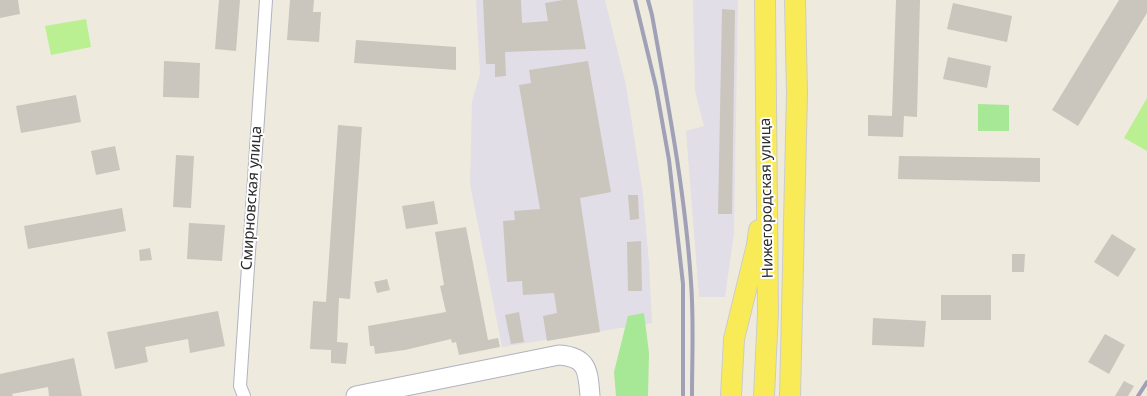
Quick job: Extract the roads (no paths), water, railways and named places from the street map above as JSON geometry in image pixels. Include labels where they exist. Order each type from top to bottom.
[{"type":"main road","name":"Нижегородская улица","points":[[764,396],[768,312],[765,0]]},
{"type":"main road","name":"Нижегородская улица","points":[[790,396],[797,93],[795,0]]},
{"type":"main road","points":[[731,392],[734,339],[757,245],[767,166]]},
{"type":"main road","points":[[792,355],[797,396]]},
{"type":"street","name":"Смирновская улица","points":[[244,396],[240,386],[266,0]]},
{"type":"street","points":[[797,93],[805,0]]},
{"type":"street","points":[[356,396],[560,355],[572,356],[584,364],[590,396]]},
{"type":"railway","points":[[635,0],[656,87],[669,160],[683,284],[683,396]]},
{"type":"railway","points":[[648,0],[670,115],[685,215],[692,296],[692,396]]},
{"type":"railway","points":[[1138,396],[1147,382]]}]
